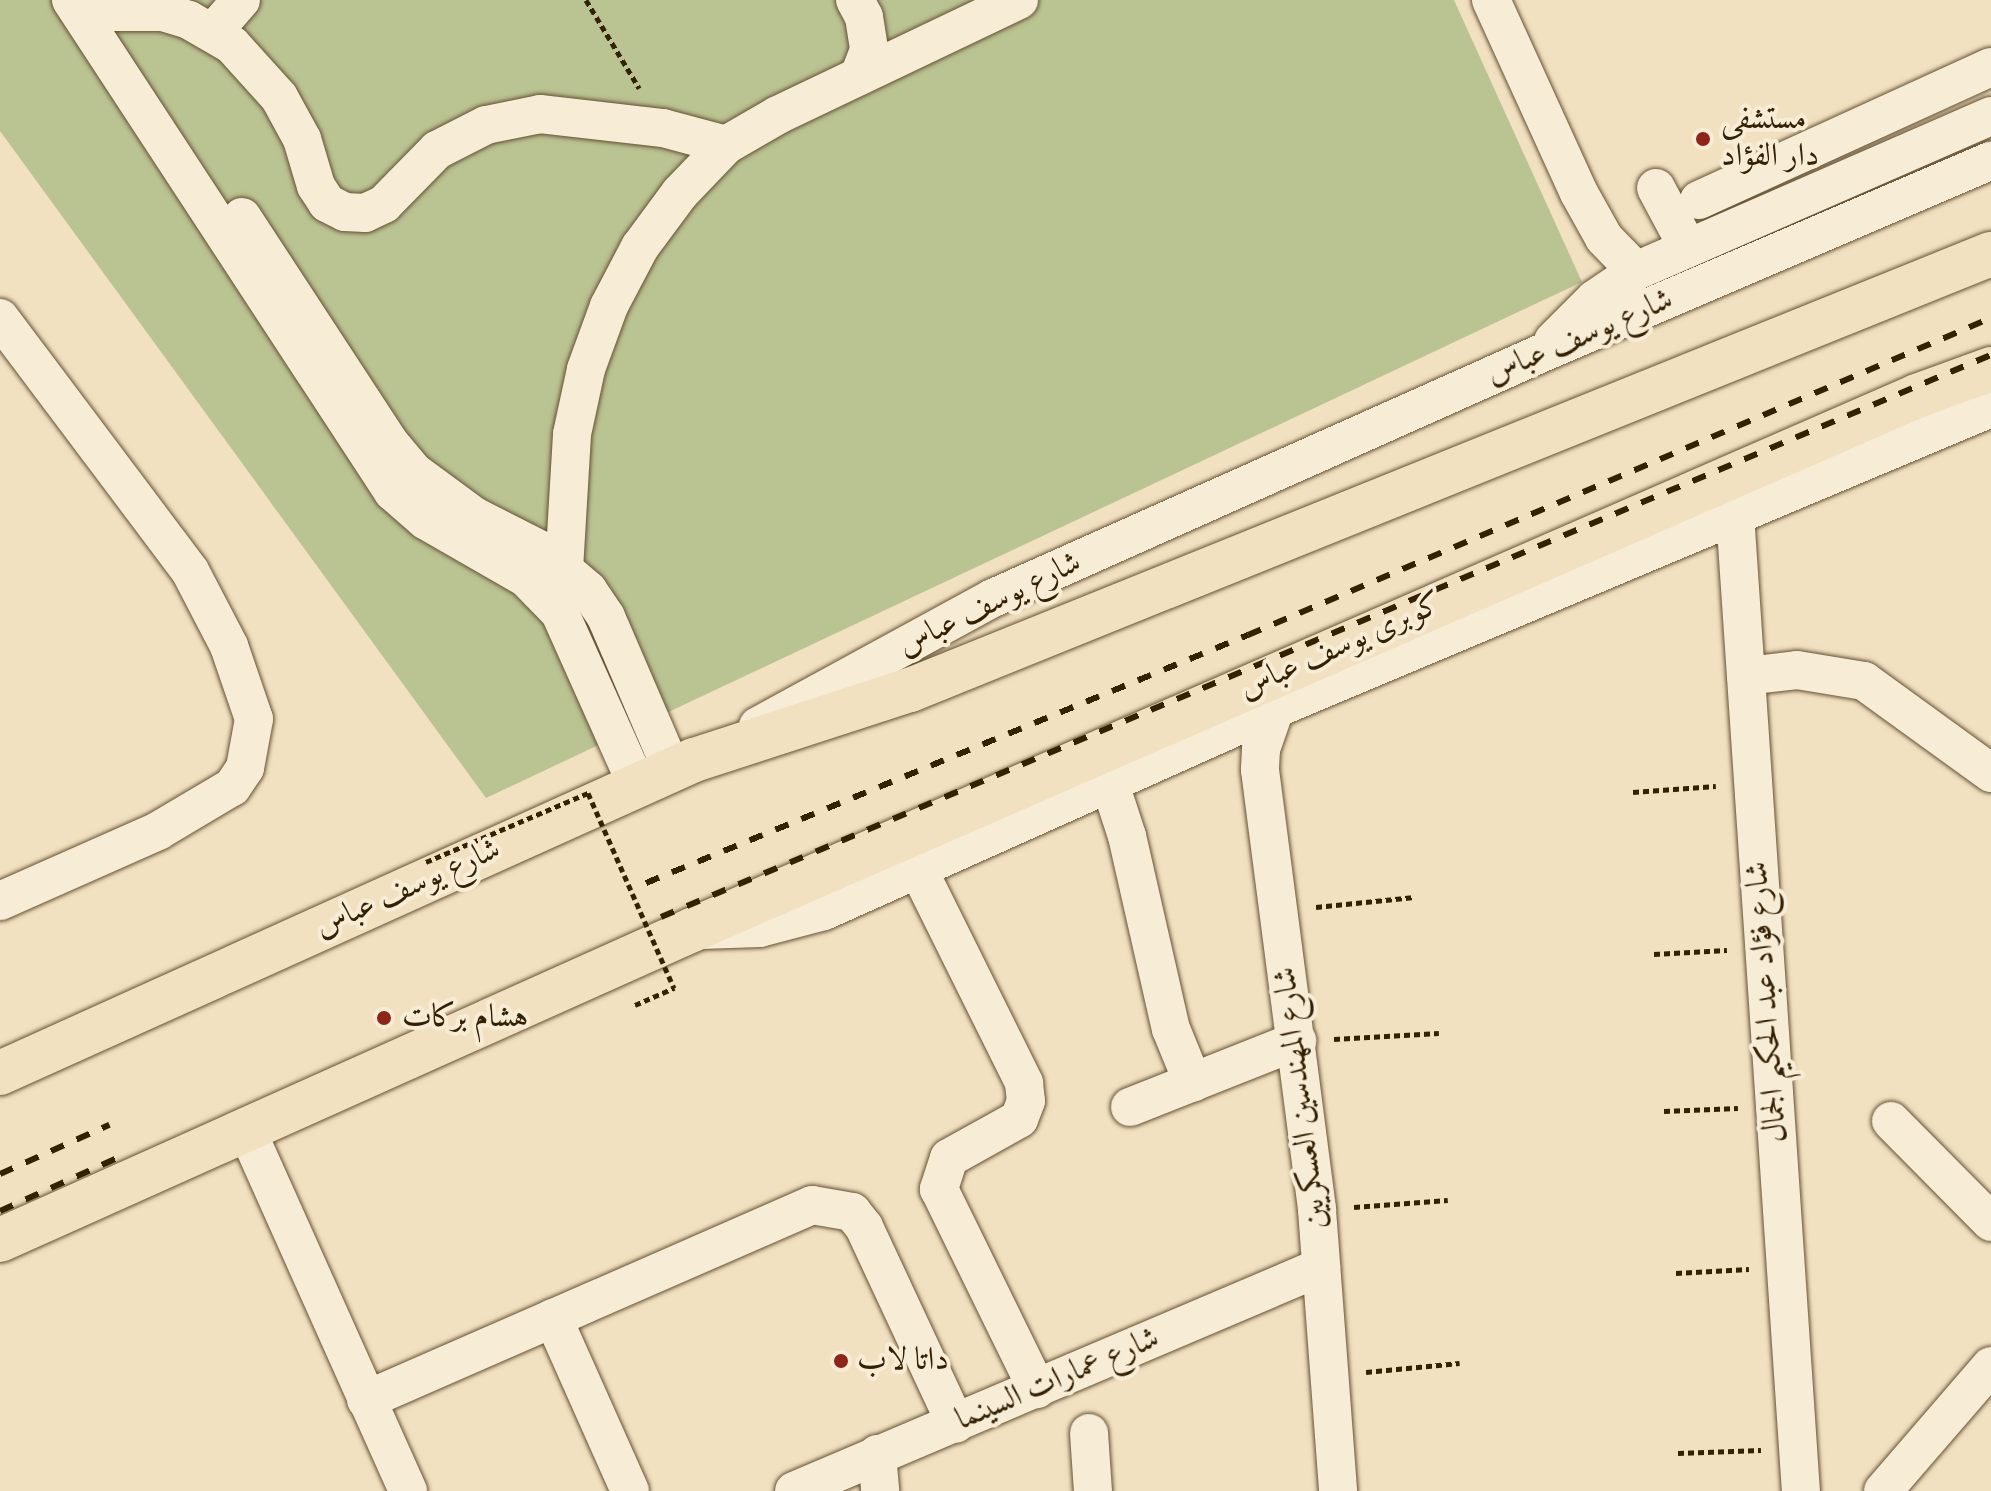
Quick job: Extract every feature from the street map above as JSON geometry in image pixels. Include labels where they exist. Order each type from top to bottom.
[{"type":"main road","points":[[668,772],[910,690],[1879,295],[1991,254]]},
{"type":"main road","name":"كوبرى يوسف عباس","points":[[692,930],[1917,396],[1991,369]]},
{"type":"main road","name":"شارع يوسف عباس","points":[[0,1073],[668,772]]},
{"type":"main road","points":[[0,1240],[248,1133],[692,930]]},
{"type":"street","points":[[71,0],[393,492],[425,520],[526,578],[560,613],[668,772]]},
{"type":"street","points":[[214,31],[241,0]]},
{"type":"street","points":[[855,0],[864,17],[869,50],[859,76]]},
{"type":"street","points":[[1491,0],[1579,193],[1604,238],[1636,271]]},
{"type":"street","points":[[107,4],[389,442],[442,496],[565,566],[606,617],[668,772]]},
{"type":"street","points":[[107,4],[163,12],[214,31],[279,97],[302,139],[316,186],[327,203],[345,212],[365,213],[384,204],[437,150],[486,125],[540,114],[663,128],[726,145]]},
{"type":"street","points":[[560,613],[572,434],[586,369],[609,306],[640,247],[680,193],[726,145],[991,5]]},
{"type":"street","points":[[1699,200],[1991,67]]},
{"type":"street","points":[[1542,353],[1595,299],[1636,271],[1974,123],[1939,91]]},
{"type":"street","points":[[1819,145],[1835,184]]},
{"type":"street","name":"شارع يوسف عباس","points":[[668,772],[993,598],[1542,353],[1991,161]]},
{"type":"street","points":[[1656,188],[1688,248]]},
{"type":"street","points":[[1579,193],[1595,299]]},
{"type":"street","points":[[0,318],[190,571],[229,646],[254,719],[245,768],[232,787],[158,831],[0,901]]},
{"type":"street","points":[[692,930],[726,931],[792,921],[918,869],[1275,709],[1991,408]]},
{"type":"street","name":"شارع فؤاد عبد الحكيم الجمال","points":[[1735,514],[1801,1491]]},
{"type":"street","points":[[1746,676],[1797,670],[1864,681],[1991,773]]},
{"type":"street","name":"شارع المهندسين العسكريين","points":[[1275,709],[1261,749],[1260,770],[1317,1210],[1338,1491]]},
{"type":"street","points":[[1110,784],[1171,1029],[1193,1083]]},
{"type":"street","points":[[918,869],[1024,1083],[1026,1101],[1019,1119],[949,1158],[939,1189],[1037,1389]]},
{"type":"street","points":[[1130,1107],[1297,1041]]},
{"type":"street","points":[[1891,1121],[1991,1222]]},
{"type":"street","points":[[248,1133],[408,1491]]},
{"type":"street","points":[[366,1400],[812,1205],[832,1206],[852,1212],[864,1227],[956,1424]]},
{"type":"street","name":"شارع عمارات السينما","points":[[794,1491],[878,1473],[956,1424],[1321,1267]]},
{"type":"street","points":[[553,1318],[630,1491]]},
{"type":"street","points":[[1883,1491],[1991,1366]]},
{"type":"street","points":[[1089,1433],[1093,1491]]},
{"type":"path","points":[[586,0],[663,128]]},
{"type":"path","points":[[1633,792],[1753,783]]},
{"type":"path","points":[[426,862],[588,793],[674,988]]},
{"type":"path","points":[[1280,910],[1414,897]]},
{"type":"path","points":[[1654,954],[1764,947]]},
{"type":"path","points":[[1297,1041],[1439,1033]]},
{"type":"path","points":[[1664,1111],[1775,1106]]},
{"type":"path","points":[[1317,1210],[1448,1200]]},
{"type":"path","points":[[1676,1273],[1786,1267]]},
{"type":"path","points":[[1329,1375],[1460,1363]]},
{"type":"path","points":[[1678,1453],[1798,1449]]},
{"type":"green space","points":[[0,0],[1454,0],[1582,282],[486,798],[0,131]]},
{"type":"railway","points":[[646,883],[1248,635],[1991,318]]},
{"type":"railway","points":[[661,917],[1991,355]]},
{"type":"railway","points":[[0,1174],[109,1125]]},
{"type":"railway","points":[[0,1211],[122,1156]]},
{"type":"place","name":"مستشفى دار الفؤاد","points":[[1703,139]]},
{"type":"place","name":"هشام بركات","points":[[384,1018]]},
{"type":"place","name":"داتا لاب","points":[[841,1361]]}]
